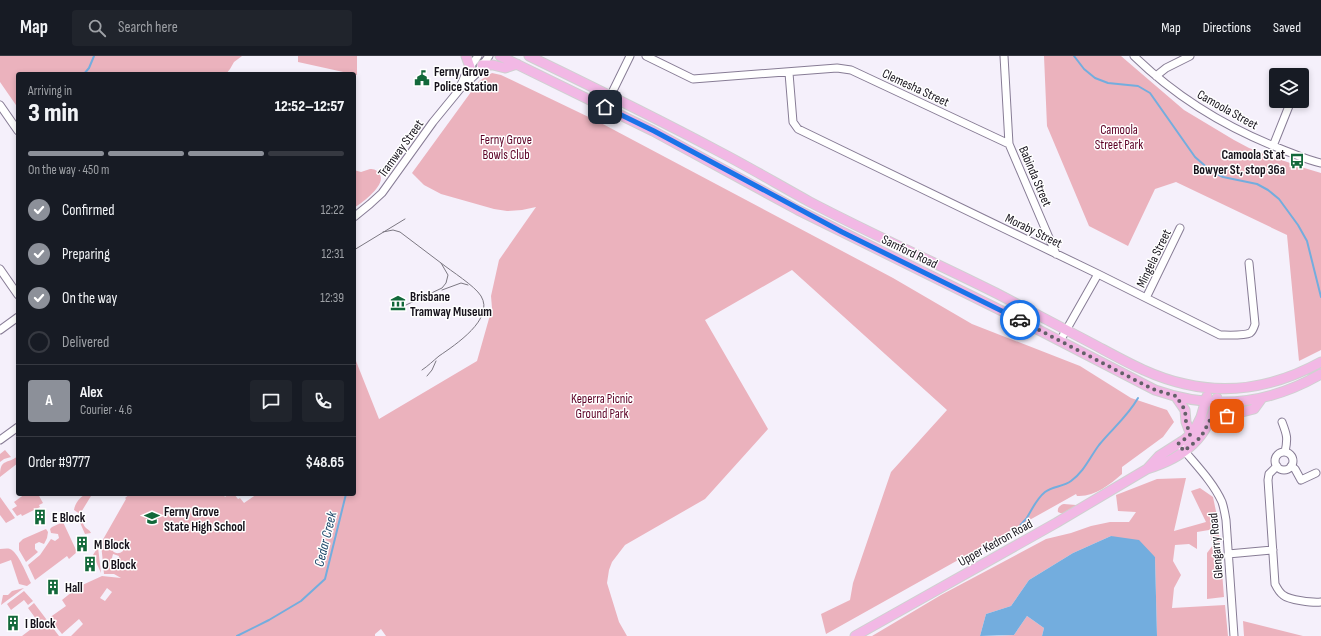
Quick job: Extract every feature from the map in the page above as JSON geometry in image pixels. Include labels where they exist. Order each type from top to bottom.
[{"type":"main road","points":[[466,56],[470,67]]},
{"type":"main road","name":"Samford Road","points":[[500,56],[654,131],[842,232],[952,286],[1147,386],[1176,396],[1206,402],[1239,402],[1262,398],[1291,390],[1321,374]]},
{"type":"main road","name":"Samford Road","points":[[530,56],[720,152],[812,202],[1157,376],[1185,384],[1214,389],[1245,388],[1292,376],[1321,362]]},
{"type":"main road","points":[[482,65],[493,65],[505,68],[517,64]]},
{"type":"main road","name":"Upper Kedron Road","points":[[1181,447],[1200,421],[1206,402],[1214,389]]},
{"type":"main road","name":"Upper Kedron Road","points":[[855,636],[1063,519],[1147,469],[1159,456],[1201,437],[1210,420],[1216,402],[1214,389]]},
{"type":"main road","points":[[1176,396],[1185,410],[1186,422],[1190,435]]},
{"type":"main road","points":[[1210,420],[1254,409],[1262,398]]},
{"type":"street","name":"Tramway Street","points":[[460,89],[470,67],[478,56]]},
{"type":"street","name":"Tramway Street","points":[[356,214],[382,193],[411,152],[460,89],[475,75],[489,56]]},
{"type":"street","points":[[605,107],[630,56]]},
{"type":"street","name":"Clemesha Street","points":[[646,56],[693,78],[789,73],[837,68],[851,70],[1009,144]]},
{"type":"street","name":"Babinda Street","points":[[1004,56],[1009,144],[1056,254]]},
{"type":"street","name":"Camoola Street","points":[[1134,56],[1156,76],[1187,100],[1239,131],[1273,146],[1321,163]]},
{"type":"street","points":[[1156,76],[1166,68],[1190,56]]},
{"type":"street","name":"Moraby Street","points":[[789,73],[793,122],[798,129],[1220,334],[1230,336],[1249,333],[1253,329],[1255,324],[1250,263]]},
{"type":"street","points":[[0,105],[16,128]]},
{"type":"street","points":[[1273,146],[1288,108]]},
{"type":"street","name":"Mingela Street","points":[[1146,298],[1180,228]]},
{"type":"street","points":[[0,269],[16,292]]},
{"type":"street","points":[[1060,341],[1098,274]]},
{"type":"street","points":[[0,330],[16,318]]},
{"type":"street","points":[[1282,422],[1288,441],[1285,452]]},
{"type":"street","points":[[0,440],[16,428]]},
{"type":"street","name":"Glengarry Road","points":[[1181,447],[1212,485],[1222,503],[1226,520],[1234,636]]},
{"type":"street","points":[[1281,452],[1285,452],[1291,456],[1293,461],[1291,466],[1284,469],[1277,466],[1275,460],[1276,456],[1281,452]]},
{"type":"street","points":[[1277,466],[1268,474],[1275,584],[1284,596],[1314,603],[1321,602]]},
{"type":"street","points":[[1291,466],[1296,469],[1300,480],[1316,473]]},
{"type":"street","points":[[1228,554],[1272,550]]},
{"type":"green space","points":[[0,56],[242,56],[234,62],[228,72],[16,72],[16,105],[0,82]]},
{"type":"green space","points":[[298,56],[357,56],[357,75],[356,72],[343,72],[298,62]]},
{"type":"green space","name":"Camoola Street Park","points":[[1044,56],[1121,56],[1184,110],[1234,140],[1249,148],[1321,173],[1321,350],[1299,361],[1287,235],[1176,182],[1155,189],[1128,246],[1089,226],[1047,126]]},
{"type":"green space","name":"Keperra Picnic Ground Park","points":[[492,73],[501,75],[599,122],[893,278],[972,324],[1080,366],[1131,398],[1167,410],[1174,422],[1163,437],[1122,467],[1122,474],[1101,490],[1084,496],[1077,496],[1076,494],[826,634],[821,614],[850,600],[853,583],[891,472],[947,410],[792,270],[705,320],[768,429],[705,499],[625,545],[612,562],[607,583],[619,622],[627,636],[386,636],[381,629],[375,634],[375,636],[71,636],[83,624],[79,619],[62,634],[49,618],[66,606],[62,600],[78,587],[102,576],[121,578],[114,574],[104,574],[101,543],[128,496],[236,496],[238,499],[240,498],[244,503],[254,496],[356,496],[356,361],[379,419],[477,361],[492,308],[491,296],[499,260],[536,207],[507,211],[494,209],[441,194],[424,185],[412,173],[479,81]],"holes":[[[115,541],[120,541],[124,545],[123,551],[117,553],[112,550],[111,545]],[[113,554],[119,556],[116,568],[110,566]],[[107,588],[112,592],[105,601],[100,598]]]},
{"type":"green space","points":[[370,169],[376,170],[381,179],[377,189],[356,206],[356,171],[361,172]]},
{"type":"green space","points":[[5,450],[11,457],[0,462],[0,454]]},
{"type":"green space","points":[[16,458],[16,465],[0,477],[0,471],[3,464]]},
{"type":"green space","points":[[1186,478],[1174,531],[1206,522],[1191,491],[1200,488],[1213,497],[1218,521],[1224,597],[1207,599],[1207,553],[1213,545],[1209,530],[1197,532],[1197,549],[1189,544],[1175,545],[1173,561],[1181,575],[1174,588],[1172,608],[1225,605],[1228,636],[1157,636],[1155,557],[1111,536],[1073,553],[1029,580],[1011,606],[986,614],[980,636],[872,636],[941,595],[1046,539],[1110,522],[1129,522],[1136,512],[1118,511],[1116,495],[1157,479]]},
{"type":"green space","points":[[22,496],[39,496],[43,503],[39,505],[40,507],[22,516],[21,514],[17,516],[12,509],[17,506],[14,502]]},
{"type":"green space","points":[[91,496],[80,514],[74,510],[78,500],[82,497]]},
{"type":"green space","points":[[0,497],[15,518],[6,523],[0,515]]},
{"type":"green space","points":[[1064,504],[1076,506],[1065,513],[1058,512],[1059,507]]},
{"type":"green space","points":[[78,516],[81,518],[85,527],[91,533],[85,534]]},
{"type":"green space","points":[[63,522],[77,552],[69,559],[67,556],[35,580],[28,565],[40,555],[51,539],[55,541],[59,538],[58,534],[51,533],[50,529]]},
{"type":"green space","points":[[46,529],[48,532],[44,544],[39,542],[35,544],[35,549],[38,552],[26,562],[19,550],[19,543],[23,539]]},
{"type":"green space","points":[[98,547],[101,573],[93,555]]},
{"type":"green space","points":[[0,549],[10,549],[16,554],[31,583],[27,586],[19,584],[11,560],[0,564]]},
{"type":"green space","points":[[24,588],[1,605],[3,595],[8,595],[12,591]]},
{"type":"green space","points":[[24,591],[33,601],[28,605],[24,600],[11,610],[7,604]]},
{"type":"green space","points":[[34,603],[59,636],[22,636],[39,623],[28,608]]},
{"type":"green space","points":[[1027,616],[1044,628],[1042,636],[998,636],[1014,635]]},
{"type":"green space","points":[[1243,621],[1303,636],[1244,636]]},
{"type":"water","points":[[1111,536],[1139,540],[1155,557],[1157,636],[1042,636],[1044,628],[1027,616],[1014,635],[980,636],[986,614],[1011,606],[1029,580],[1073,553]]},
{"type":"waterway","name":"Cedar Creek","points":[[86,72],[94,56]]},
{"type":"waterway","points":[[1074,56],[1084,69],[1095,78],[1108,83],[1138,86],[1150,93],[1195,157],[1211,171],[1223,177],[1257,184],[1268,190],[1279,199],[1298,225],[1307,241],[1321,297]]},
{"type":"waterway","points":[[1018,529],[1045,492],[1068,483],[1080,473],[1099,445],[1125,417],[1138,398]]},
{"type":"waterway","name":"Cedar Creek","points":[[237,636],[269,620],[301,601],[325,579],[346,496]]},
{"type":"tram line","points":[[356,249],[405,219]]},
{"type":"tram line","points":[[383,232],[393,230],[400,232],[441,263],[448,275],[446,283],[442,288],[406,305]]},
{"type":"tram line","points":[[422,370],[463,338],[478,322],[483,314],[484,305],[478,292],[441,263]]},
{"type":"tram line","points":[[442,290],[461,283],[468,285]]},
{"type":"tram line","points":[[427,376],[432,370],[436,361]]},
{"type":"way so far","points":[[1020,320],[1155,390],[1176,396],[1185,410],[1186,422],[1190,435],[1178,444],[1184,451],[1201,437],[1210,420],[1227,416]]},
{"type":"place","name":"Ferny Grove Police Station","points":[[422,78]]},
{"type":"place","name":"Camoola St at Bowyer St, stop 36a","points":[[1297,161]]},
{"type":"place","name":"Brisbane Tramway Museum","points":[[398,303]]},
{"type":"place","name":"E Block","points":[[40,517]]},
{"type":"place","name":"Ferny Grove State High School","points":[[152,518]]},
{"type":"place","name":"M Block","points":[[82,544]]},
{"type":"place","name":"O Block","points":[[90,564]]},
{"type":"place","name":"Hall","points":[[53,587]]},
{"type":"place","name":"I Block","points":[[13,623]]},
{"type":"route","points":[[605,107],[654,131],[798,210],[1020,320]]},
{"type":"park label","name":"Ferny Grove Bowls Club","points":[[506,146]]}]
